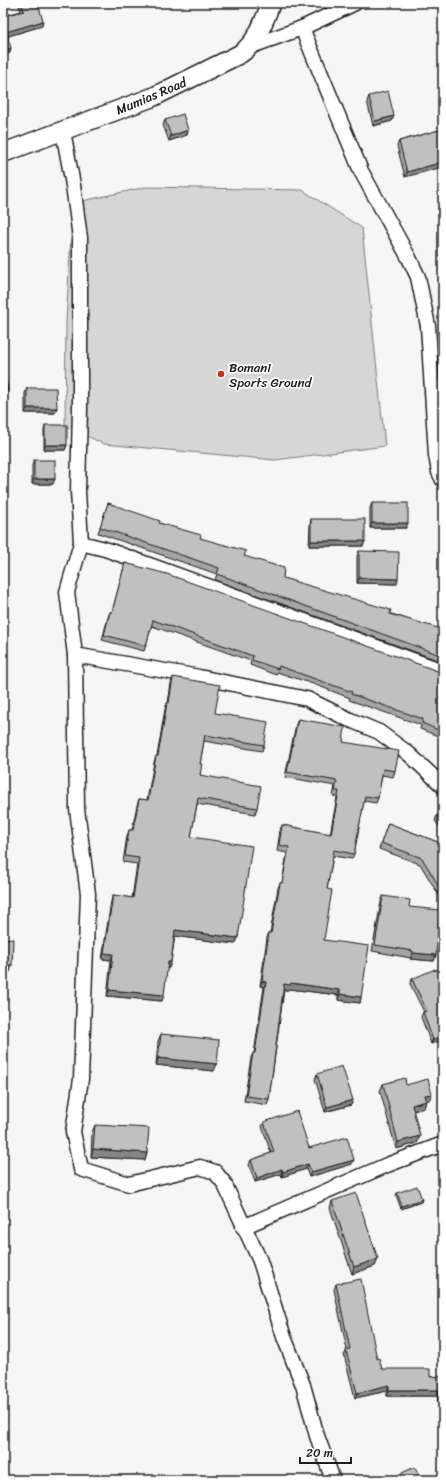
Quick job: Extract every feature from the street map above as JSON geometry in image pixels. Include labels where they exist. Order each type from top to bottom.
[{"type":"street","points":[[249,47],[302,28],[355,3]]},
{"type":"street","name":"Mumias Road","points":[[3,153],[153,97],[235,57],[249,47],[263,22],[270,4]]},
{"type":"street","points":[[302,28],[361,171],[418,277],[428,326],[436,456],[438,472],[443,480]]},
{"type":"street","points":[[63,131],[73,185],[80,238],[80,409],[78,491],[81,543],[67,592],[75,655],[77,809],[88,894],[80,1079],[72,1132],[81,1169],[129,1184],[200,1167],[215,1172],[224,1184],[260,1262],[284,1337],[303,1385],[317,1436],[333,1480]]},
{"type":"street","points":[[81,543],[105,549],[443,671]]},
{"type":"street","points":[[75,655],[307,698],[379,732],[409,754],[443,786]]},
{"type":"street","points":[[243,1227],[387,1165],[443,1144]]},
{"type":"shaded area","name":"Bomani Sports Ground","points":[[146,187],[302,190],[362,228],[385,446],[275,460],[104,444],[65,426],[66,322],[73,203]]},
{"type":"building","points":[[21,3],[38,3],[43,21],[6,32],[11,48],[3,51],[3,16],[24,11]]},
{"type":"building","points":[[388,91],[394,116],[375,121],[369,96]]},
{"type":"building","points":[[183,114],[188,130],[171,136],[165,120]]},
{"type":"building","points":[[443,129],[443,162],[407,172],[399,141]]},
{"type":"building","points":[[3,320],[5,331],[3,332]]},
{"type":"building","points":[[3,366],[8,389],[3,391]]},
{"type":"building","points":[[27,388],[56,388],[57,408],[27,408]]},
{"type":"building","points":[[45,425],[67,425],[67,445],[45,445]]},
{"type":"building","points":[[34,460],[55,460],[55,479],[34,479]]},
{"type":"building","points":[[108,503],[160,521],[159,523],[201,535],[200,538],[246,551],[244,556],[284,568],[283,578],[391,610],[390,614],[438,628],[437,629],[443,631],[443,656],[217,574],[219,568],[100,527]]},
{"type":"building","points":[[372,503],[408,503],[408,523],[372,523]]},
{"type":"building","points":[[311,519],[365,519],[365,541],[311,541]]},
{"type":"building","points":[[359,551],[399,552],[398,579],[359,578]]},
{"type":"building","points":[[125,563],[167,574],[443,673],[443,732],[422,723],[423,719],[351,694],[352,692],[279,666],[278,669],[252,660],[253,656],[153,620],[146,646],[104,635],[110,612],[112,612]]},
{"type":"building","points":[[173,677],[220,685],[215,713],[268,722],[264,745],[205,735],[200,764],[202,764],[200,775],[261,786],[257,808],[198,798],[191,837],[252,846],[238,938],[175,930],[171,962],[168,962],[164,995],[109,990],[113,954],[104,953],[113,895],[133,898],[139,858],[125,856],[129,830],[133,830],[139,799],[148,800],[156,756],[158,756],[167,703],[169,703]]},
{"type":"building","points":[[298,719],[345,727],[343,742],[399,751],[395,771],[383,769],[378,798],[365,796],[354,854],[334,850],[327,889],[332,890],[324,940],[369,946],[361,997],[340,994],[340,990],[291,983],[290,985],[284,984],[269,1099],[246,1096],[253,1053],[255,1053],[266,982],[262,981],[269,932],[271,933],[280,883],[282,883],[289,847],[279,845],[282,825],[331,834],[339,791],[335,791],[337,781],[287,772]]},
{"type":"building","points":[[443,810],[443,822],[437,815]]},
{"type":"building","points":[[388,823],[443,844],[443,893],[422,858],[381,843]]},
{"type":"building","points":[[383,896],[410,900],[409,907],[440,910],[436,955],[413,953],[413,951],[375,945]]},
{"type":"building","points":[[3,938],[13,939],[12,965],[3,965]]},
{"type":"building","points":[[443,967],[443,1004],[441,1005],[443,1012],[443,1036],[433,1040],[423,1012],[427,1011],[412,979]]},
{"type":"building","points":[[161,1034],[219,1040],[217,1064],[158,1058]]},
{"type":"building","points":[[342,1066],[353,1100],[327,1107],[317,1074]]},
{"type":"building","points":[[405,1078],[406,1085],[428,1079],[432,1094],[425,1095],[426,1101],[412,1105],[420,1136],[398,1142],[383,1084]]},
{"type":"building","points":[[297,1111],[309,1148],[347,1137],[354,1160],[311,1172],[308,1164],[283,1172],[282,1169],[257,1178],[251,1160],[274,1152],[264,1122]]},
{"type":"building","points":[[95,1125],[149,1128],[147,1153],[93,1149]]},
{"type":"building","points":[[417,1186],[422,1199],[402,1206],[397,1193]]},
{"type":"building","points":[[356,1193],[378,1259],[354,1267],[332,1201]]},
{"type":"building","points":[[361,1279],[377,1359],[379,1358],[382,1369],[430,1369],[430,1377],[443,1376],[443,1395],[440,1395],[439,1390],[389,1390],[389,1385],[357,1393],[346,1350],[350,1349],[336,1284]]},
{"type":"building","points":[[415,1467],[421,1480],[392,1480],[391,1478]]},
{"type":"place","name":"Bomani Sports Ground","points":[[221,374]]}]
